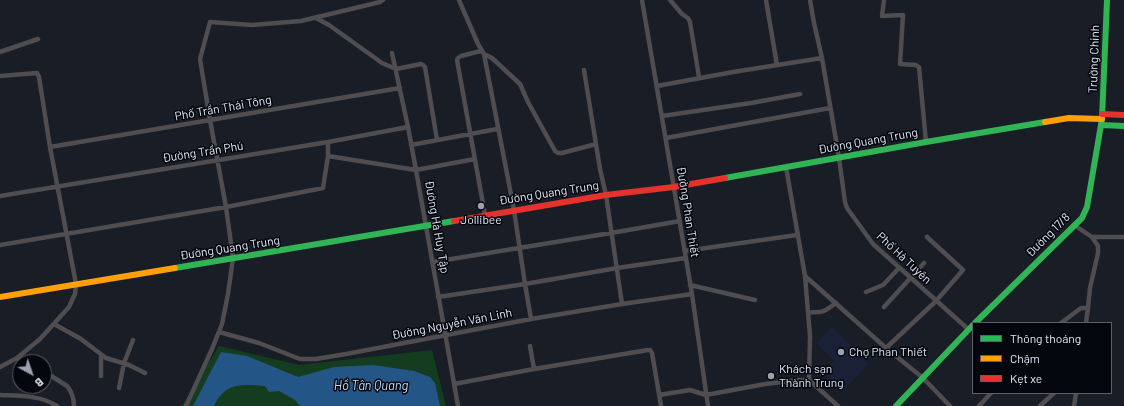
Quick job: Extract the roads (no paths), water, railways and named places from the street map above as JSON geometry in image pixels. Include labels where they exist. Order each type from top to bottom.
[{"type":"main road","name":"Trường Chinh","points":[[1102,119],[1107,0]]},
{"type":"main road","name":"Đường Quang Trung","points":[[0,297],[514,210],[674,186],[1069,118],[1102,119],[1124,115]]},
{"type":"main road","name":"Đường Quang Trung","points":[[1102,119],[1124,126]]},
{"type":"main road","name":"Đường 17/8","points":[[976,322],[1082,218],[1086,207],[1102,119]]},
{"type":"main road","name":"Đường 17/8","points":[[896,406],[972,326]]},
{"type":"street","points":[[186,406],[222,324],[233,258],[226,207],[200,59],[210,22],[252,25],[301,21],[383,0]]},
{"type":"street","points":[[459,0],[482,53],[514,210],[531,320]]},
{"type":"street","name":"Đường Phan Thiết","points":[[642,0],[692,294],[708,406]]},
{"type":"street","points":[[670,0],[682,14],[688,18],[690,22],[699,77]]},
{"type":"street","points":[[766,0],[777,64]]},
{"type":"street","name":"Phố Hà Tuyên","points":[[810,0],[822,58],[846,208],[873,244],[936,301],[972,326]]},
{"type":"street","points":[[884,0],[882,16],[903,16],[900,64],[916,65],[919,68],[926,142]]},
{"type":"street","points":[[315,17],[329,25],[382,63],[396,69],[421,64],[425,67],[437,140]]},
{"type":"street","points":[[0,52],[38,39]]},
{"type":"street","name":"Đường Hà Huy Tập","points":[[392,53],[408,127],[458,406]]},
{"type":"street","points":[[485,215],[457,60],[460,56],[482,53],[492,58],[520,84],[528,102],[555,151],[558,153],[596,144]]},
{"type":"street","points":[[657,86],[699,77],[822,58]]},
{"type":"street","points":[[584,70],[606,195],[622,304]]},
{"type":"street","points":[[0,76],[37,73],[39,77],[57,187],[76,284],[72,302],[54,324],[28,350],[17,358],[0,366]]},
{"type":"street","name":"Phố Trần Thái Tông","points":[[50,147],[400,88]]},
{"type":"street","points":[[662,116],[800,94]]},
{"type":"street","points":[[666,138],[830,108]]},
{"type":"street","name":"Đường Trần Phú","points":[[0,196],[328,142],[408,127]]},
{"type":"street","points":[[411,145],[497,129]]},
{"type":"street","points":[[0,244],[226,207],[323,188],[328,156],[328,142]]},
{"type":"street","points":[[328,156],[416,170],[475,159]]},
{"type":"street","points":[[786,167],[805,276],[810,336],[809,380]]},
{"type":"street","points":[[433,262],[680,221]]},
{"type":"street","points":[[1074,225],[1092,237],[1098,246],[1098,253],[1086,307],[1086,322]]},
{"type":"street","points":[[685,251],[797,235]]},
{"type":"street","points":[[886,348],[936,301],[963,270],[927,237]]},
{"type":"street","points":[[1092,237],[1124,237]]},
{"type":"street","points":[[438,297],[686,258]]},
{"type":"street","points":[[884,307],[924,263]]},
{"type":"street","points":[[866,292],[883,284],[899,268]]},
{"type":"street","points":[[805,276],[886,348],[923,378],[950,406]]},
{"type":"street","points":[[690,285],[755,300]]},
{"type":"street","name":"Đường Nguyễn Văn Linh","points":[[218,332],[259,343],[300,358],[316,359],[622,304],[692,294]]},
{"type":"street","points":[[808,312],[819,313],[825,311],[836,303]]},
{"type":"street","points":[[1062,322],[1081,308],[1086,307]]},
{"type":"street","points":[[54,324],[81,339],[101,355],[110,360],[133,366],[145,373]]},
{"type":"street","points":[[119,388],[124,363],[133,340]]},
{"type":"street","points":[[530,346],[534,369]]},
{"type":"street","points":[[454,384],[650,350],[652,353],[661,406]]},
{"type":"street","points":[[101,355],[101,376]]},
{"type":"street","points":[[52,376],[68,386],[74,400],[74,406]]},
{"type":"street","points":[[659,395],[690,390],[706,395],[765,384],[809,380],[838,406]]},
{"type":"street","points":[[979,406],[990,394]]},
{"type":"street","points":[[1040,406],[1053,394]]},
{"type":"street","points":[[1074,406],[1076,394]]},
{"type":"street","points":[[0,395],[32,397],[57,406]]},
{"type":"water","name":"Hồ Tân Quang","points":[[221,352],[247,356],[298,377],[334,367],[373,365],[414,371],[430,377],[435,383],[440,406],[300,406],[295,400],[279,391],[269,392],[265,386],[242,385],[235,386],[223,392],[214,406],[193,406]]},
{"type":"place","name":"Jollibee","points":[[481,206]]},
{"type":"place","name":"Chợ Phan Thiết","points":[[841,352]]},
{"type":"place","name":"Khách sạn Thành Trung","points":[[771,376]]}]
